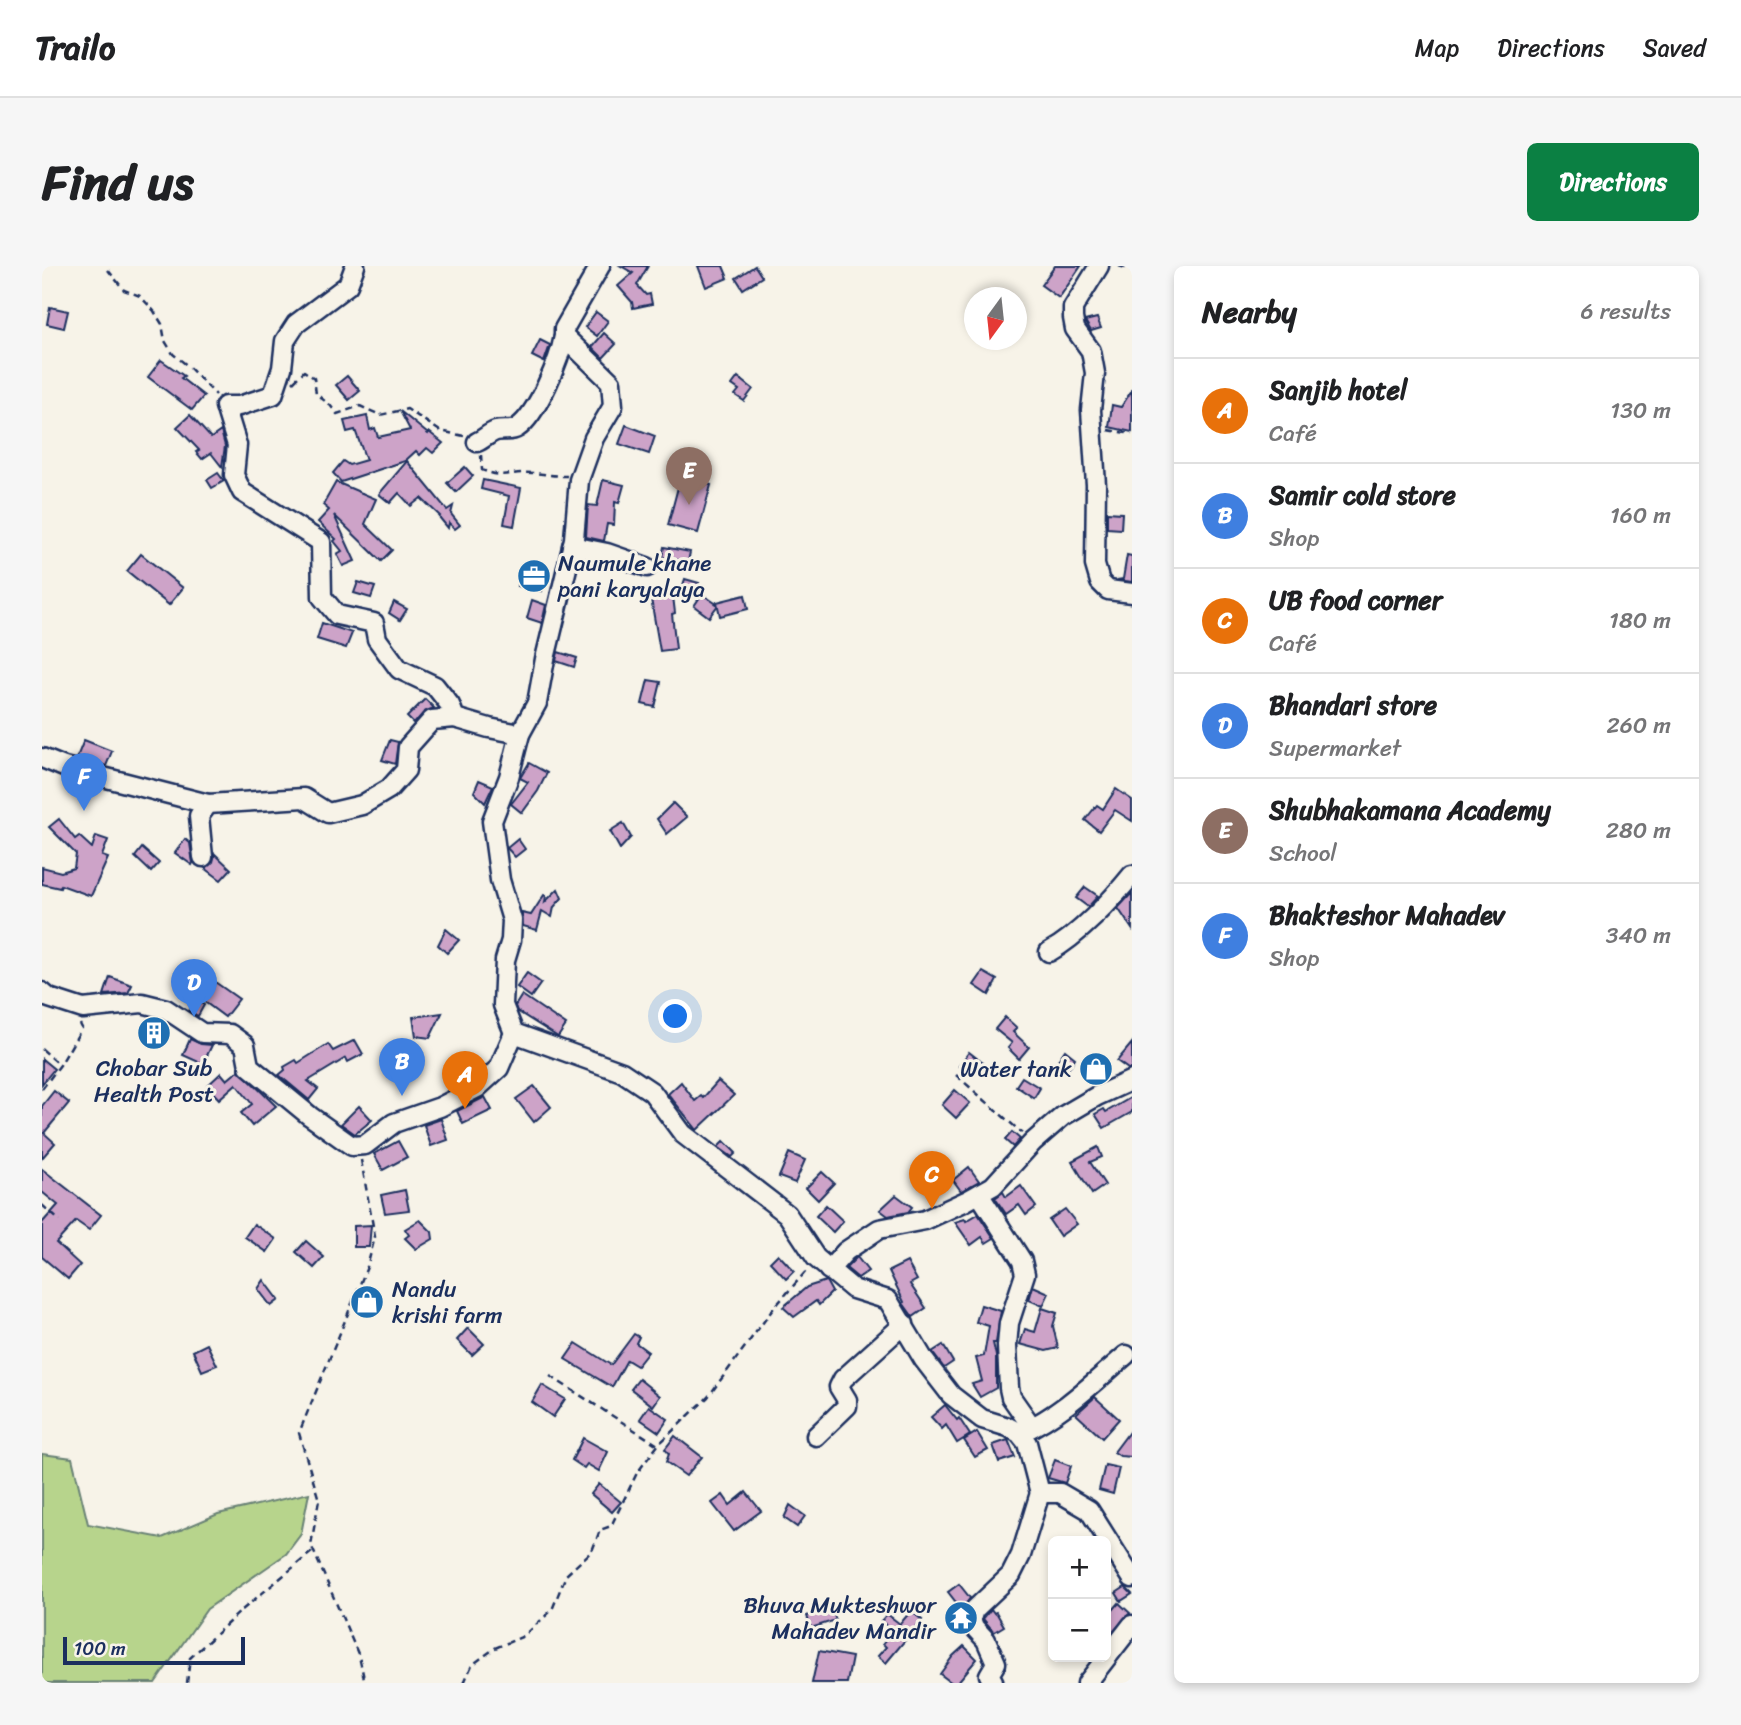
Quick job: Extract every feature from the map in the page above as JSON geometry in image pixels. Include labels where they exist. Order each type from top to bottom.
[{"type":"street","points":[[355,266],[348,285],[296,324],[290,332],[285,341],[282,368],[273,395],[239,406],[225,406],[237,445],[234,475],[242,492],[321,542],[322,597],[337,615],[374,623],[377,639],[398,668],[435,685],[450,705],[455,718]]},
{"type":"street","points":[[477,442],[498,430],[519,427],[540,398],[556,367],[564,329],[600,266]]},
{"type":"street","points":[[1099,266],[1073,308],[1076,329],[1091,351],[1095,373],[1092,428],[1096,485],[1095,565],[1100,582],[1108,590],[1132,593]]},
{"type":"street","points":[[42,992],[49,998],[83,1009],[142,1003],[166,1009],[202,1033],[230,1034],[245,1045],[249,1066],[352,1146],[365,1145],[394,1123],[440,1107],[477,1088],[499,1068],[514,1033],[503,1005],[505,960],[511,940],[512,920],[500,880],[492,821],[509,777],[520,734],[537,702],[572,546],[579,480],[594,438],[613,406],[611,382],[564,336]]},
{"type":"street","points":[[572,546],[607,553],[647,567]]},
{"type":"street","points":[[42,758],[64,767],[208,804],[304,798],[328,813],[362,805],[389,789],[406,770],[408,747],[432,720],[455,718],[520,734]]},
{"type":"street","points":[[203,857],[200,816],[208,804]]},
{"type":"street","points":[[1049,952],[1061,946],[1119,891],[1132,875]]},
{"type":"street","points":[[514,1033],[622,1072],[652,1092],[683,1134],[788,1214],[823,1264],[853,1289],[888,1300],[924,1360],[951,1395],[982,1419],[1026,1430],[1063,1408],[1126,1355]]},
{"type":"street","points":[[823,1264],[879,1229],[925,1220],[993,1186],[1033,1142],[1063,1116],[1132,1080]]},
{"type":"street","points":[[979,1194],[1022,1261],[1025,1274],[1009,1323],[1009,1388],[1026,1430],[1040,1493],[1021,1555],[1011,1575],[974,1610],[971,1619],[974,1627],[986,1640],[996,1663],[989,1675],[994,1682]]},
{"type":"street","points":[[816,1436],[847,1406],[847,1400],[839,1387],[843,1379],[904,1324]]},
{"type":"street","points":[[1040,1493],[1060,1493],[1089,1510],[1132,1578]]},
{"type":"street","points":[[1087,1683],[1132,1625]]},
{"type":"path","points":[[1119,266],[1132,270]]},
{"type":"path","points":[[107,270],[124,290],[140,296],[154,311],[173,354],[188,366],[225,406]]},
{"type":"path","points":[[275,387],[284,389],[304,371],[314,378],[316,394],[337,414],[360,406],[380,415],[407,409],[440,430],[460,434],[477,442],[481,449],[482,470],[497,476],[532,473],[570,476],[579,480]]},
{"type":"path","points":[[1092,428],[1132,434]]},
{"type":"path","points":[[42,1089],[61,1065],[82,1027],[68,1005]]},
{"type":"path","points":[[42,1049],[61,1065]]},
{"type":"path","points":[[957,1075],[1033,1142]]},
{"type":"path","points":[[358,1146],[375,1237],[363,1278],[299,1433],[319,1500],[311,1545],[359,1656],[365,1683]]},
{"type":"path","points":[[42,1205],[60,1220]]},
{"type":"path","points":[[464,1683],[472,1665],[495,1648],[524,1636],[552,1610],[566,1575],[592,1551],[600,1530],[611,1526],[638,1473],[658,1445],[708,1397],[774,1309],[823,1264]]},
{"type":"path","points":[[550,1376],[658,1445]]},
{"type":"path","points":[[187,1683],[190,1658],[313,1551]]},
{"type":"green space","points":[[42,1454],[72,1458],[88,1524],[162,1538],[218,1514],[309,1493],[301,1534],[286,1554],[207,1609],[155,1683],[42,1683]]},
{"type":"building","points":[[621,266],[648,266],[637,285],[646,295],[650,294],[652,304],[633,308],[632,302],[618,286],[633,273]]},
{"type":"building","points":[[698,266],[723,266],[728,278],[706,287]]},
{"type":"building","points":[[755,266],[762,277],[743,289],[736,278]]},
{"type":"building","points":[[1055,266],[1081,266],[1059,298],[1041,285]]},
{"type":"building","points":[[50,307],[68,311],[64,328],[47,324]]},
{"type":"building","points":[[596,312],[608,321],[597,336],[585,327]]},
{"type":"building","points":[[1097,318],[1101,328],[1091,331],[1085,321]]},
{"type":"building","points":[[604,333],[616,344],[603,358],[592,347]]},
{"type":"building","points":[[540,340],[550,345],[544,362],[532,356]]},
{"type":"building","points":[[161,360],[184,376],[181,378],[204,396],[192,410],[148,377]]},
{"type":"building","points":[[347,376],[360,391],[349,400],[336,385]]},
{"type":"building","points":[[738,377],[753,389],[744,401],[735,395],[739,390],[732,385]]},
{"type":"building","points":[[1132,390],[1132,432],[1109,427],[1112,405],[1121,407]]},
{"type":"building","points":[[400,411],[443,443],[433,453],[427,448],[420,455],[416,451],[405,461],[341,482],[333,473],[343,461],[349,465],[366,460],[355,430],[347,432],[344,421],[367,416],[370,430],[375,428],[378,437],[410,430]]},
{"type":"building","points":[[190,415],[211,438],[221,431],[225,446],[222,467],[211,453],[202,459],[196,452],[199,450],[177,427]]},
{"type":"building","points":[[626,425],[655,436],[649,454],[619,444]]},
{"type":"building","points":[[407,461],[447,510],[453,506],[451,514],[460,525],[455,529],[449,523],[448,528],[421,498],[411,506],[399,493],[390,503],[379,494]]},
{"type":"building","points":[[465,467],[473,476],[456,492],[447,483]]},
{"type":"building","points":[[218,473],[224,481],[212,488],[207,480]]},
{"type":"building","points":[[681,476],[711,485],[698,533],[668,525]]},
{"type":"building","points":[[483,480],[521,488],[514,526],[504,524],[509,496],[481,489]]},
{"type":"building","points":[[603,480],[624,485],[619,503],[615,502],[614,525],[607,524],[604,541],[586,537],[588,505],[597,506]]},
{"type":"building","points":[[336,482],[376,499],[365,524],[392,550],[381,561],[334,515],[355,561],[343,566],[337,554],[342,551],[334,541],[336,539],[318,522],[329,510],[323,505]]},
{"type":"building","points":[[1107,512],[1122,513],[1121,529],[1107,528]]},
{"type":"building","points":[[664,547],[690,552],[688,562],[662,557]]},
{"type":"building","points":[[141,554],[183,588],[169,605],[127,571]]},
{"type":"building","points":[[1127,555],[1132,556],[1132,582],[1117,580],[1123,579]]},
{"type":"building","points":[[522,570],[545,575],[542,591],[518,586]]},
{"type":"building","points":[[685,579],[699,583],[696,595],[681,591]]},
{"type":"building","points":[[358,582],[375,587],[371,598],[354,593]]},
{"type":"building","points":[[702,594],[718,605],[709,617],[694,606]]},
{"type":"building","points":[[745,595],[748,609],[720,616],[717,602]]},
{"type":"building","points":[[673,596],[676,649],[660,651],[651,599]]},
{"type":"building","points":[[532,600],[546,605],[542,623],[527,618]]},
{"type":"building","points":[[394,602],[407,609],[400,620],[389,613]]},
{"type":"building","points":[[322,623],[352,633],[346,648],[317,639]]},
{"type":"building","points":[[558,652],[577,658],[574,667],[556,661]]},
{"type":"building","points":[[648,680],[661,682],[655,707],[642,704]]},
{"type":"building","points":[[425,699],[434,708],[424,712],[414,724],[407,717]]},
{"type":"building","points":[[84,740],[112,751],[106,766],[77,757]]},
{"type":"building","points":[[390,740],[398,742],[395,764],[382,760]]},
{"type":"building","points":[[529,763],[547,773],[522,813],[511,804],[528,782],[520,778]]},
{"type":"building","points":[[479,780],[493,786],[485,803],[474,792]]},
{"type":"building","points":[[1116,789],[1132,800],[1132,821],[1115,810],[1099,831],[1085,820],[1097,805],[1103,809]]},
{"type":"building","points":[[673,803],[687,817],[667,834],[657,819]]},
{"type":"building","points":[[59,819],[75,839],[79,836],[92,848],[96,836],[108,840],[102,856],[108,858],[91,896],[61,885],[60,888],[42,884],[42,867],[61,872],[74,868],[76,854],[49,827]]},
{"type":"building","points":[[623,823],[631,837],[620,849],[610,831]]},
{"type":"building","points":[[185,839],[190,843],[192,865],[175,853]]},
{"type":"building","points":[[518,839],[525,849],[515,857],[507,848]]},
{"type":"building","points":[[142,848],[159,863],[151,872],[135,857]]},
{"type":"building","points":[[215,854],[231,869],[221,880],[205,868],[213,862]]},
{"type":"building","points":[[1085,887],[1098,896],[1088,907],[1076,898]]},
{"type":"building","points":[[558,889],[562,898],[554,907],[552,917],[542,911],[537,930],[523,926],[522,913],[531,915],[544,895],[545,902]]},
{"type":"building","points":[[1132,893],[1132,929],[1118,908]]},
{"type":"building","points":[[446,929],[459,940],[447,953],[438,945]]},
{"type":"building","points":[[983,972],[997,980],[989,995],[974,985]]},
{"type":"building","points":[[527,973],[541,983],[531,997],[517,987]]},
{"type":"building","points":[[110,977],[132,985],[128,993],[104,995]]},
{"type":"building","points":[[215,982],[239,999],[225,1017],[202,1000]]},
{"type":"building","points":[[522,995],[566,1025],[558,1037],[517,1011],[515,1006]]},
{"type":"building","points":[[196,1000],[204,1005],[198,1016],[189,1011]]},
{"type":"building","points":[[442,1013],[430,1038],[416,1036],[413,1017]]},
{"type":"building","points":[[1005,1017],[1017,1028],[1013,1032],[1029,1047],[1019,1059],[1008,1048],[1012,1043],[995,1029]]},
{"type":"building","name":"Chobar Sub Health Post","points":[[154,1021],[166,1030],[155,1044],[143,1035]]},
{"type":"building","points":[[190,1039],[212,1045],[203,1064],[183,1055]]},
{"type":"building","points":[[355,1040],[363,1054],[348,1062],[346,1058],[308,1081],[318,1089],[309,1100],[279,1075],[285,1070],[284,1067],[296,1060],[298,1063],[328,1044],[333,1051]]},
{"type":"building","points":[[1132,1043],[1132,1069],[1128,1069],[1117,1061]]},
{"type":"building","points":[[1065,1050],[1075,1058],[1067,1071],[1056,1063]]},
{"type":"building","points":[[969,1052],[983,1063],[973,1076],[959,1066]]},
{"type":"building","points":[[42,1059],[54,1069],[42,1084]]},
{"type":"building","points":[[239,1070],[276,1106],[252,1126],[241,1113],[252,1104],[236,1084],[219,1099],[207,1086],[221,1073],[227,1080]]},
{"type":"building","points":[[1022,1077],[1040,1088],[1034,1098],[1016,1086]]},
{"type":"building","points":[[718,1081],[734,1095],[697,1130],[668,1094],[681,1082],[695,1101],[701,1096],[703,1098]]},
{"type":"building","points":[[534,1086],[551,1107],[534,1122],[516,1099]]},
{"type":"building","points":[[955,1090],[970,1103],[956,1118],[942,1105]]},
{"type":"building","points":[[54,1091],[69,1103],[44,1133],[55,1143],[42,1158],[42,1106]]},
{"type":"building","points":[[485,1097],[492,1110],[463,1124],[457,1111]]},
{"type":"building","points":[[1132,1097],[1132,1112],[1104,1128],[1095,1114],[1104,1109],[1106,1112]]},
{"type":"building","points":[[359,1106],[372,1120],[355,1134],[341,1124]]},
{"type":"building","points":[[441,1119],[448,1140],[431,1146],[424,1125]]},
{"type":"building","points":[[1012,1132],[1020,1139],[1013,1147],[1005,1140]]},
{"type":"building","points":[[398,1141],[407,1157],[383,1170],[374,1154]]},
{"type":"building","points":[[724,1141],[736,1153],[732,1157],[718,1147]]},
{"type":"building","points":[[1098,1147],[1102,1157],[1090,1162],[1105,1185],[1092,1194],[1072,1161]]},
{"type":"building","points":[[789,1153],[805,1160],[795,1183],[779,1177]]},
{"type":"building","points":[[969,1167],[979,1181],[961,1191],[953,1180]]},
{"type":"building","points":[[42,1169],[101,1215],[89,1230],[76,1221],[56,1243],[80,1265],[68,1279],[42,1257],[42,1223],[58,1205],[42,1192]]},
{"type":"building","points":[[822,1172],[834,1183],[818,1200],[806,1188]]},
{"type":"building","points":[[1021,1186],[1036,1207],[1026,1215],[1019,1205],[1006,1214],[995,1198],[1003,1192],[1006,1197]]},
{"type":"building","points":[[405,1190],[409,1210],[385,1213],[381,1195]]},
{"type":"building","points":[[896,1195],[912,1207],[908,1212],[888,1216],[880,1210]]},
{"type":"building","points":[[826,1205],[843,1221],[833,1232],[816,1216]]},
{"type":"building","points":[[1065,1209],[1077,1224],[1060,1236],[1049,1220]]},
{"type":"building","points":[[978,1214],[994,1238],[986,1243],[982,1237],[971,1245],[955,1222],[966,1221]]},
{"type":"building","points":[[420,1220],[432,1232],[433,1239],[416,1249],[405,1238],[409,1235],[405,1229]]},
{"type":"building","points":[[254,1224],[276,1239],[267,1252],[245,1237]]},
{"type":"building","points":[[371,1225],[369,1247],[354,1247],[354,1226]]},
{"type":"building","points":[[306,1241],[324,1257],[314,1268],[296,1252]]},
{"type":"building","points":[[778,1254],[794,1271],[786,1279],[770,1262]]},
{"type":"building","points":[[857,1257],[868,1271],[858,1278],[846,1268]]},
{"type":"building","points":[[907,1262],[917,1280],[910,1284],[926,1308],[913,1317],[903,1303],[889,1271]]},
{"type":"building","points":[[264,1280],[279,1300],[271,1306],[258,1289]]},
{"type":"building","points":[[826,1281],[832,1292],[819,1305],[816,1301],[794,1317],[783,1307],[807,1287]]},
{"type":"building","points":[[1033,1286],[1049,1293],[1043,1306],[1029,1300]]},
{"type":"building","points":[[981,1305],[1001,1311],[996,1343],[993,1343],[996,1356],[996,1388],[980,1397],[972,1384],[982,1381],[976,1358],[984,1356],[989,1326],[976,1322]]},
{"type":"building","points":[[1042,1308],[1057,1313],[1053,1326],[1058,1348],[1046,1351],[1020,1344],[1025,1329],[1035,1332]]},
{"type":"building","points":[[468,1328],[484,1344],[472,1355],[457,1340]]},
{"type":"building","points":[[634,1334],[639,1337],[636,1343],[648,1352],[637,1366],[627,1360],[612,1387],[565,1359],[576,1343],[611,1365]]},
{"type":"building","points":[[207,1344],[217,1365],[202,1371],[193,1351]]},
{"type":"building","points":[[943,1345],[953,1362],[944,1368],[932,1352]]},
{"type":"building","points":[[639,1379],[660,1396],[653,1406],[631,1389]]},
{"type":"building","points":[[542,1385],[565,1399],[553,1417],[532,1402]]},
{"type":"building","points":[[1095,1397],[1119,1419],[1102,1438],[1076,1414]]},
{"type":"building","points":[[945,1405],[957,1420],[959,1418],[970,1435],[957,1443],[946,1425],[942,1429],[931,1417]]},
{"type":"building","points":[[649,1406],[668,1419],[659,1432],[640,1419]]},
{"type":"building","points":[[1132,1428],[1132,1457],[1120,1456],[1114,1452]]},
{"type":"building","points":[[977,1432],[988,1450],[975,1457],[964,1440]]},
{"type":"building","points":[[675,1436],[702,1457],[686,1476],[666,1462],[669,1454],[665,1449]]},
{"type":"building","points":[[583,1438],[608,1452],[599,1471],[587,1464],[584,1468],[572,1460]]},
{"type":"building","points":[[1008,1440],[1015,1457],[999,1462],[993,1445]]},
{"type":"building","points":[[1055,1460],[1071,1466],[1065,1483],[1048,1478]]},
{"type":"building","points":[[1105,1465],[1119,1468],[1113,1494],[1099,1490]]},
{"type":"building","points":[[599,1484],[621,1502],[612,1512],[591,1494]]},
{"type":"building","points":[[746,1492],[761,1511],[734,1531],[712,1503],[723,1495],[730,1505]]},
{"type":"building","points":[[790,1505],[805,1516],[797,1527],[784,1518]]},
{"type":"building","points":[[959,1584],[970,1598],[962,1610],[948,1592]]},
{"type":"building","points":[[1125,1587],[1132,1594],[1121,1601],[1116,1593]]},
{"type":"building","points":[[828,1601],[836,1620],[811,1628],[807,1616],[816,1613],[814,1607]]},
{"type":"building","points":[[1119,1603],[1130,1613],[1111,1634],[1111,1612]]},
{"type":"building","points":[[991,1609],[996,1612],[1004,1626],[994,1632],[983,1619]]},
{"type":"building","points":[[911,1611],[922,1620],[886,1663],[878,1656],[886,1647],[883,1644],[893,1631],[881,1621],[887,1614],[900,1624]]},
{"type":"building","points":[[964,1646],[977,1659],[957,1683],[952,1683],[940,1674]]},
{"type":"building","points":[[819,1651],[852,1657],[847,1683],[812,1683]]},
{"type":"place","name":"Shubhakamana Academy","points":[[689,505]]},
{"type":"place","name":"Naumule khane pani karyalaya","points":[[534,576]]},
{"type":"place","name":"Bhakteshor Mahadev","points":[[84,811]]},
{"type":"place","name":"Bhandari store","points":[[194,1017]]},
{"type":"place","name":"Chobar Sub Health Post","points":[[154,1033]]},
{"type":"place","name":"Water tank","points":[[1096,1069]]},
{"type":"place","name":"Samir cold store","points":[[402,1096]]},
{"type":"place","name":"Sanjib hotel","points":[[465,1109]]},
{"type":"place","name":"UB food corner","points":[[932,1209]]},
{"type":"place","name":"Nandu krishi farm","points":[[367,1302]]},
{"type":"place","name":"Bhuva Mukteshwor Mahadev Mandir","points":[[961,1618]]}]
